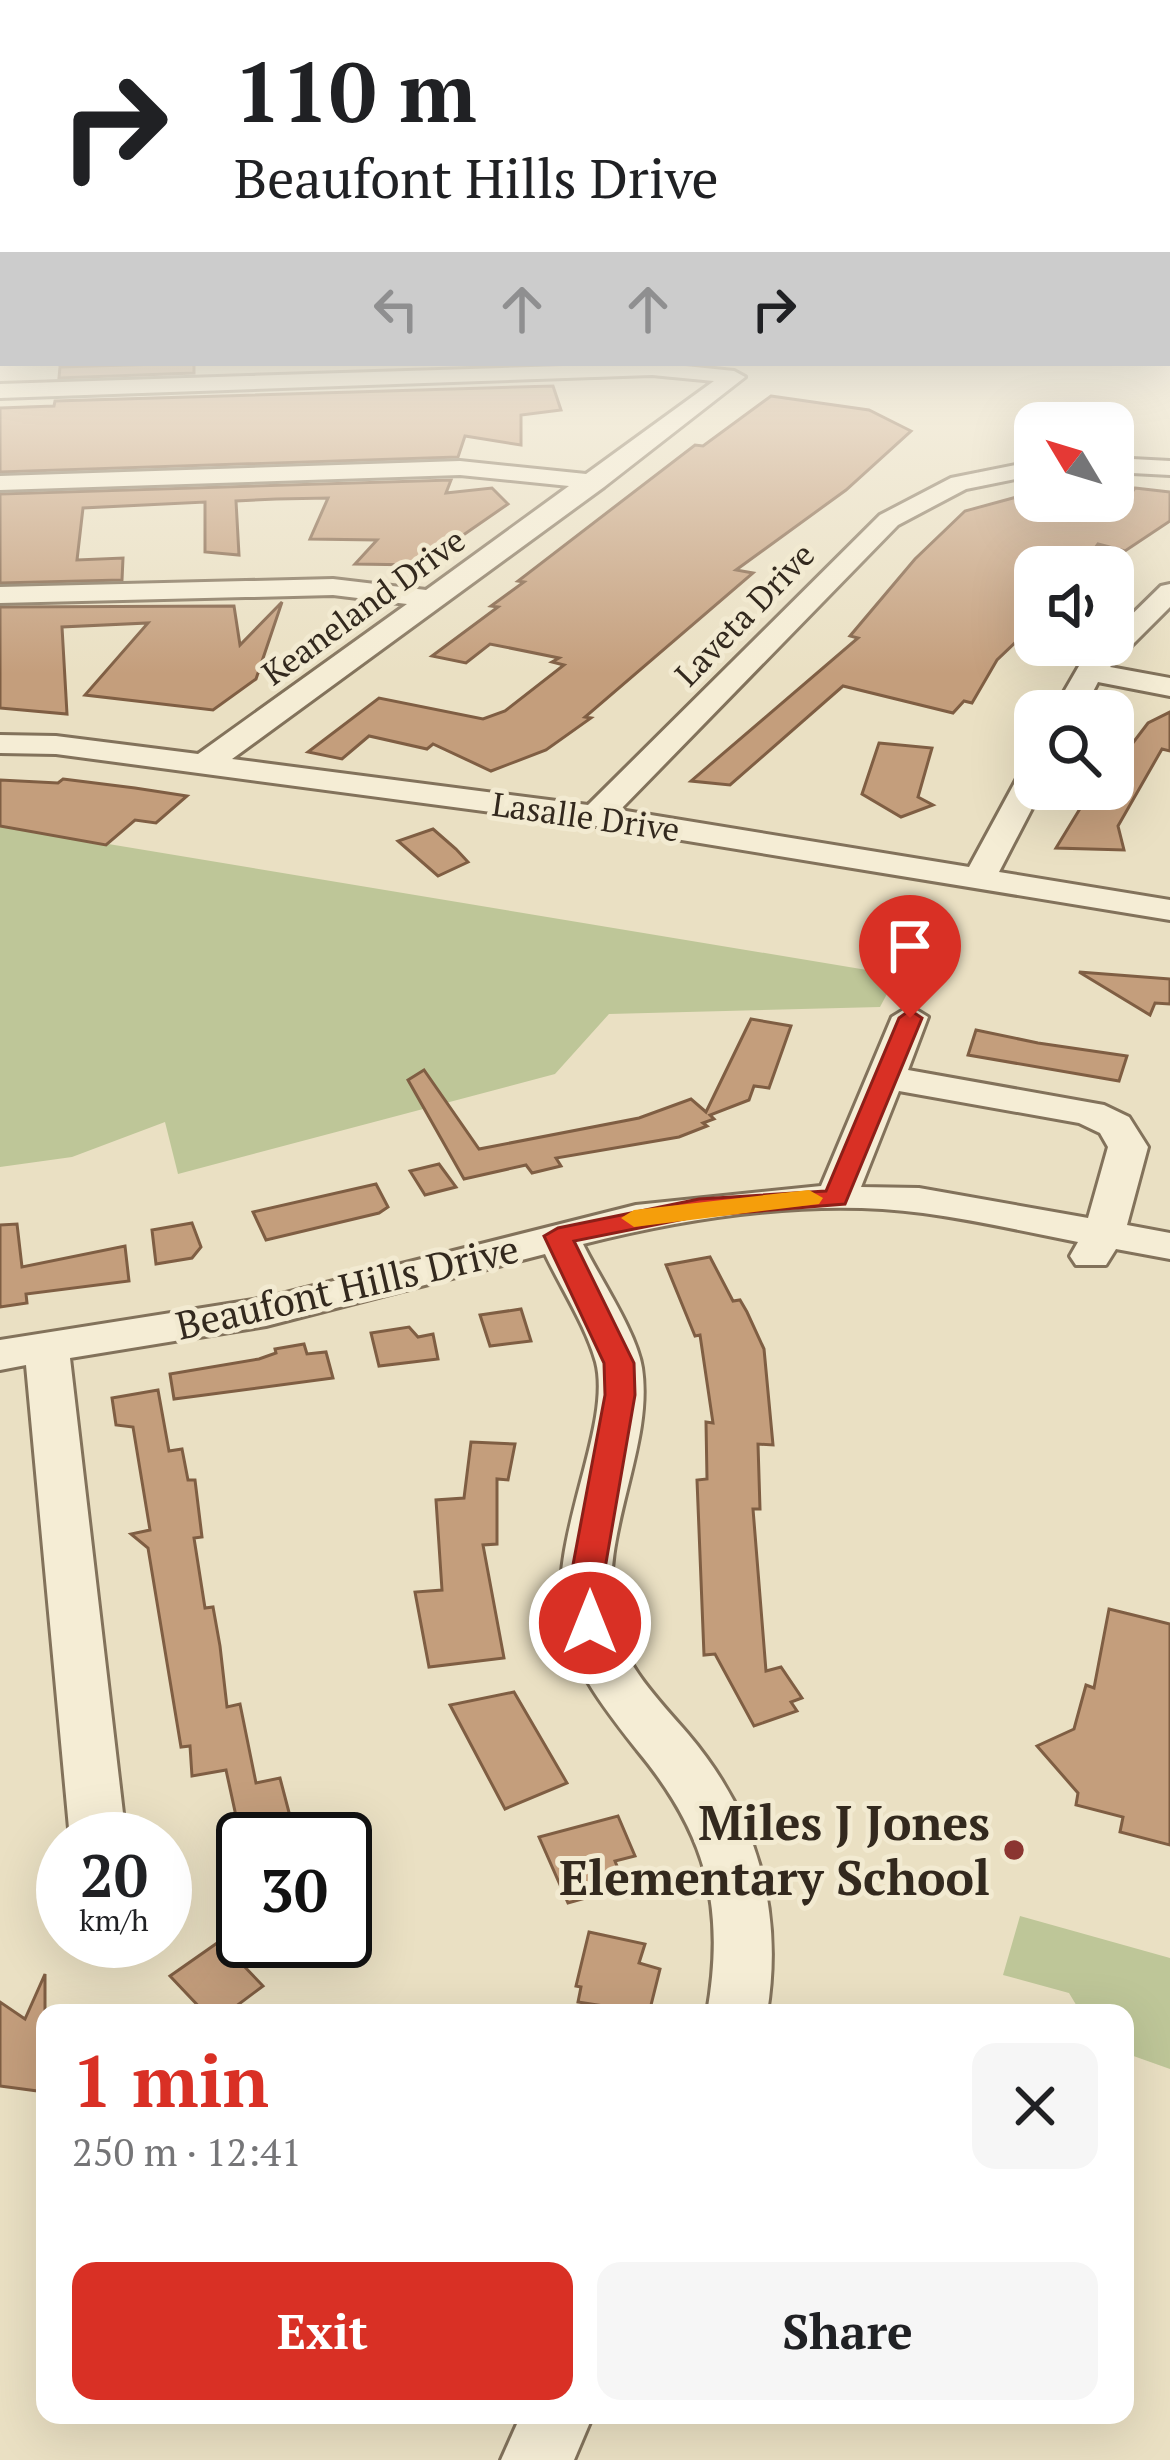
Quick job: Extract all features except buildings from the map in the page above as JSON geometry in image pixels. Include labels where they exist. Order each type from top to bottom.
[{"type":"street","name":"Keaneland Drive","points":[[205,764],[644,445]]},
{"type":"street","points":[[1134,466],[1170,468]]},
{"type":"street","points":[[0,484],[460,468],[596,482]]},
{"type":"street","name":"Laveta Drive","points":[[596,816],[889,520],[959,483],[1014,472]]},
{"type":"street","points":[[0,595],[312,587],[436,599]]},
{"type":"street","points":[[1079,690],[1089,672],[1170,592]]},
{"type":"street","points":[[1089,672],[1170,687]]},
{"type":"street","name":"Lasalle Drive","points":[[0,744],[56,745],[596,816],[1170,910]]},
{"type":"street","points":[[979,878],[1015,810]]},
{"type":"street","points":[[836,1199],[910,1018]]},
{"type":"street","points":[[882,1077],[1090,1113],[1115,1124],[1128,1147],[1097,1245]]},
{"type":"street","name":"Beaufont Hills Drive","points":[[24,1352],[266,1312],[558,1236],[699,1208],[836,1199],[908,1221],[1097,1245],[1170,1246]]},
{"type":"street","points":[[558,1236],[619,1363],[620,1395],[585,1586],[590,1623],[627,1699],[687,1772],[722,1834],[735,1871],[746,1942],[738,2004]]},
{"type":"street","name":"Beaufont Hills Drive","points":[[1097,1245],[1170,1271]]},
{"type":"street","points":[[24,1352],[94,1812]]},
{"type":"street","points":[[537,2460],[554,2424]]},
{"type":"green space","points":[[0,826],[897,975],[880,1007],[609,1014],[555,1074],[178,1174],[165,1122],[72,1157],[0,1167]]},
{"type":"green space","points":[[1020,1916],[1170,1958],[1170,2069],[1134,2056],[1134,2004],[1076,2004],[1069,1993],[1003,1975]]},
{"type":"slow traffic","points":[[634,1218],[809,1198]]},
{"type":"place","name":"Miles J Jones Elementary School","points":[[1014,1850]]},
{"type":"route","points":[[590,1623],[585,1586],[620,1395],[619,1363],[558,1236],[699,1208],[791,1198],[836,1199],[910,1018]]}]
